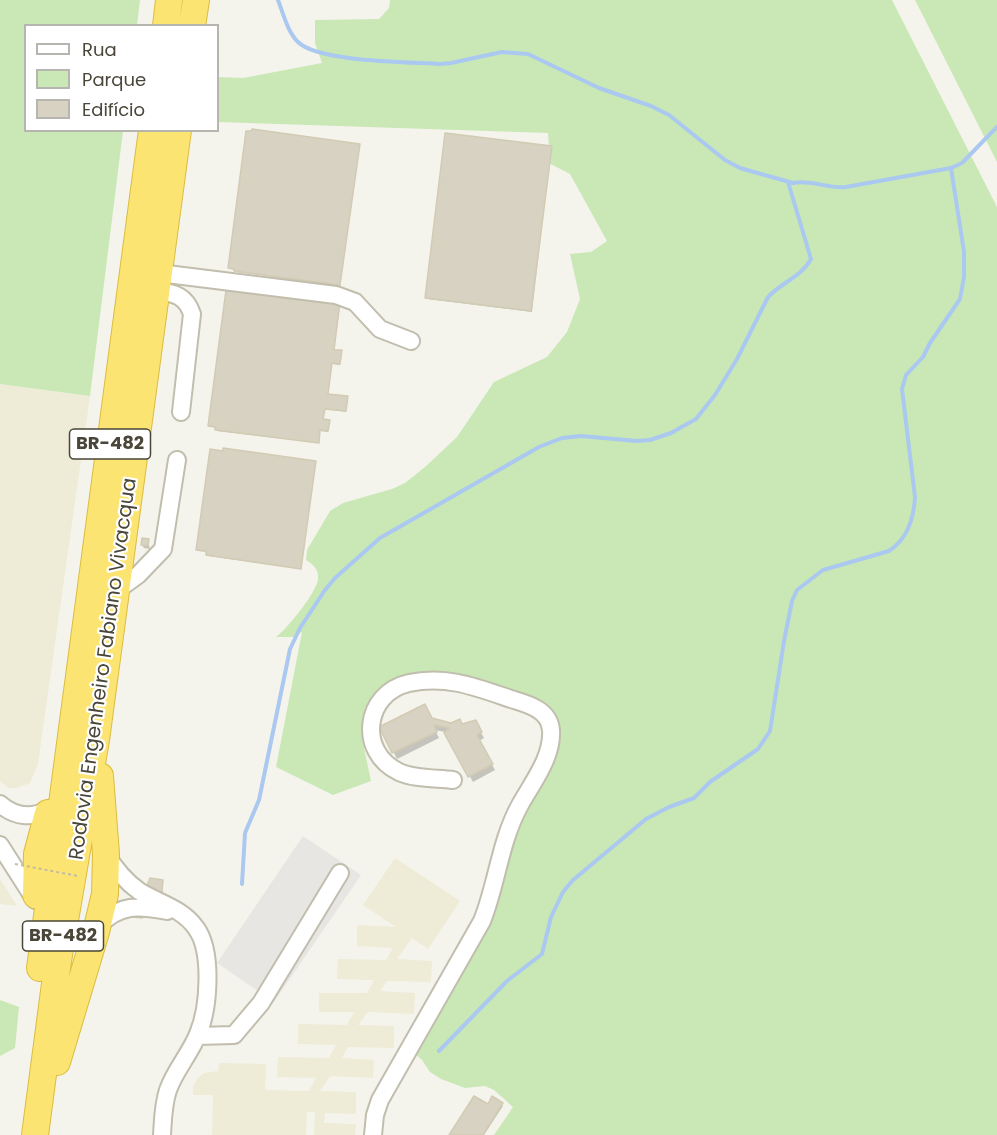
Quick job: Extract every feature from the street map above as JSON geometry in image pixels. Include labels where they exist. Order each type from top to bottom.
[{"type":"highway","name":"Rodovia Engenheiro Fabiano Vivacqua","points":[[29,1135],[41,961],[152,132]]},
{"type":"highway","name":"Rodovia Engenheiro Fabiano Vivacqua","points":[[29,1135],[96,740],[178,132]]},
{"type":"highway","points":[[29,1135],[98,926],[105,894],[106,854],[96,740]]},
{"type":"highway","points":[[41,961],[37,904],[37,854],[49,809],[68,757]]},
{"type":"lane","points":[[158,282],[336,295],[355,302],[380,329],[411,340]]},
{"type":"lane","points":[[158,282],[188,302],[192,314],[182,412]]},
{"type":"lane","points":[[116,591],[138,575],[163,549],[177,460]]},
{"type":"lane","points":[[373,1135],[380,1100],[482,921],[491,898],[509,829],[545,759],[551,732],[545,716],[533,706],[456,681],[422,681],[400,685],[381,700],[370,728],[379,754],[400,772],[453,780]]},
{"type":"lane","points":[[0,804],[12,813],[27,816],[49,809]]},
{"type":"lane","points":[[0,845],[37,904]]},
{"type":"lane","points":[[106,854],[130,884],[180,913],[197,929],[205,950],[206,999],[202,1023],[167,1093],[163,1111],[162,1135]]},
{"type":"lane","points":[[197,1036],[234,1035],[261,1003],[340,873]]},
{"type":"lane","points":[[98,926],[116,912],[133,907],[152,907],[180,913]]},
{"type":"path","points":[[15,864],[78,876]]},
{"type":"shaded area","points":[[0,384],[90,396],[38,764],[30,783],[17,788],[8,788],[0,781]]},
{"type":"shaded area","points":[[303,836],[361,875],[274,1002],[217,963]]},
{"type":"shaded area","points":[[395,858],[460,901],[428,949],[412,938],[397,959],[432,961],[431,982],[387,981],[380,991],[415,993],[414,1014],[368,1012],[358,1025],[394,1026],[394,1048],[348,1047],[342,1058],[374,1060],[373,1078],[330,1076],[320,1091],[356,1092],[356,1114],[325,1113],[324,1123],[356,1124],[355,1135],[314,1135],[315,1112],[307,1112],[306,1135],[212,1135],[213,1095],[193,1095],[193,1086],[204,1073],[218,1071],[219,1063],[266,1064],[265,1090],[309,1091],[316,1078],[277,1077],[278,1057],[329,1058],[336,1045],[298,1044],[298,1024],[347,1025],[354,1012],[319,1012],[319,993],[367,993],[374,980],[337,979],[338,959],[386,960],[393,948],[357,946],[357,925],[396,927],[363,905]]},
{"type":"shaded area","points":[[0,879],[17,906],[0,904]]},
{"type":"green space","points":[[0,0],[140,0],[137,24],[24,24],[24,132],[123,132],[90,396],[0,384]]},
{"type":"green space","points":[[390,0],[892,0],[997,207],[997,1135],[494,1135],[513,1107],[494,1090],[485,1086],[465,1088],[441,1079],[430,1072],[413,1052],[487,922],[516,812],[557,723],[430,673],[369,716],[364,748],[371,781],[333,795],[276,767],[302,632],[293,637],[276,637],[287,627],[316,585],[318,573],[314,566],[306,560],[307,550],[330,511],[343,503],[405,483],[457,437],[494,382],[547,357],[567,332],[580,299],[570,254],[591,252],[607,241],[570,174],[541,159],[549,147],[548,133],[219,122],[219,77],[243,78],[322,63],[315,43],[315,20],[379,19],[389,8]]},
{"type":"green space","points":[[915,0],[997,0],[997,162]]},
{"type":"green space","points":[[0,1000],[19,1007],[15,1048],[0,1056]]},
{"type":"building","points":[[252,129],[360,144],[340,285],[234,271],[228,268],[246,131]]},
{"type":"building","points":[[445,133],[552,146],[531,311],[425,298]]},
{"type":"building","points":[[226,290],[340,302],[334,350],[342,350],[340,364],[332,363],[328,394],[348,396],[346,411],[325,409],[323,419],[330,420],[328,431],[320,430],[319,443],[215,430],[215,427],[208,426]]},
{"type":"building","points":[[223,448],[316,461],[301,569],[206,555],[206,551],[196,550],[210,449],[223,451]]},
{"type":"building","points":[[142,538],[149,539],[148,546],[141,545]]},
{"type":"building","points":[[425,704],[432,718],[451,723],[460,719],[462,724],[476,720],[482,732],[477,735],[493,764],[468,777],[444,733],[449,728],[434,725],[437,732],[392,753],[379,727]]},
{"type":"building","points":[[150,878],[163,880],[162,892],[150,890],[142,918],[133,917],[140,887],[146,888]]},
{"type":"building","points":[[474,1096],[488,1104],[492,1096],[503,1103],[483,1135],[449,1135]]},
{"type":"waterway","points":[[278,0],[291,33],[298,42],[309,49],[324,54],[365,60],[440,64],[502,52],[528,54],[599,88],[651,106],[669,115],[725,160],[740,168],[793,183],[806,182],[846,187],[951,168],[962,163],[997,127]]},
{"type":"waterway","points":[[439,1051],[507,981],[542,954],[551,917],[563,892],[573,880],[646,819],[694,798],[710,782],[758,749],[770,731],[784,641],[792,601],[797,590],[823,570],[889,551],[905,534],[913,513],[915,497],[902,389],[906,375],[923,357],[960,299],[964,277],[964,252],[951,168]]},
{"type":"waterway","points":[[242,884],[245,833],[259,800],[290,649],[300,628],[325,590],[335,578],[380,538],[539,447],[562,438],[581,436],[650,440],[671,433],[696,419],[715,395],[737,359],[768,297],[797,275],[811,259],[788,182]]}]
